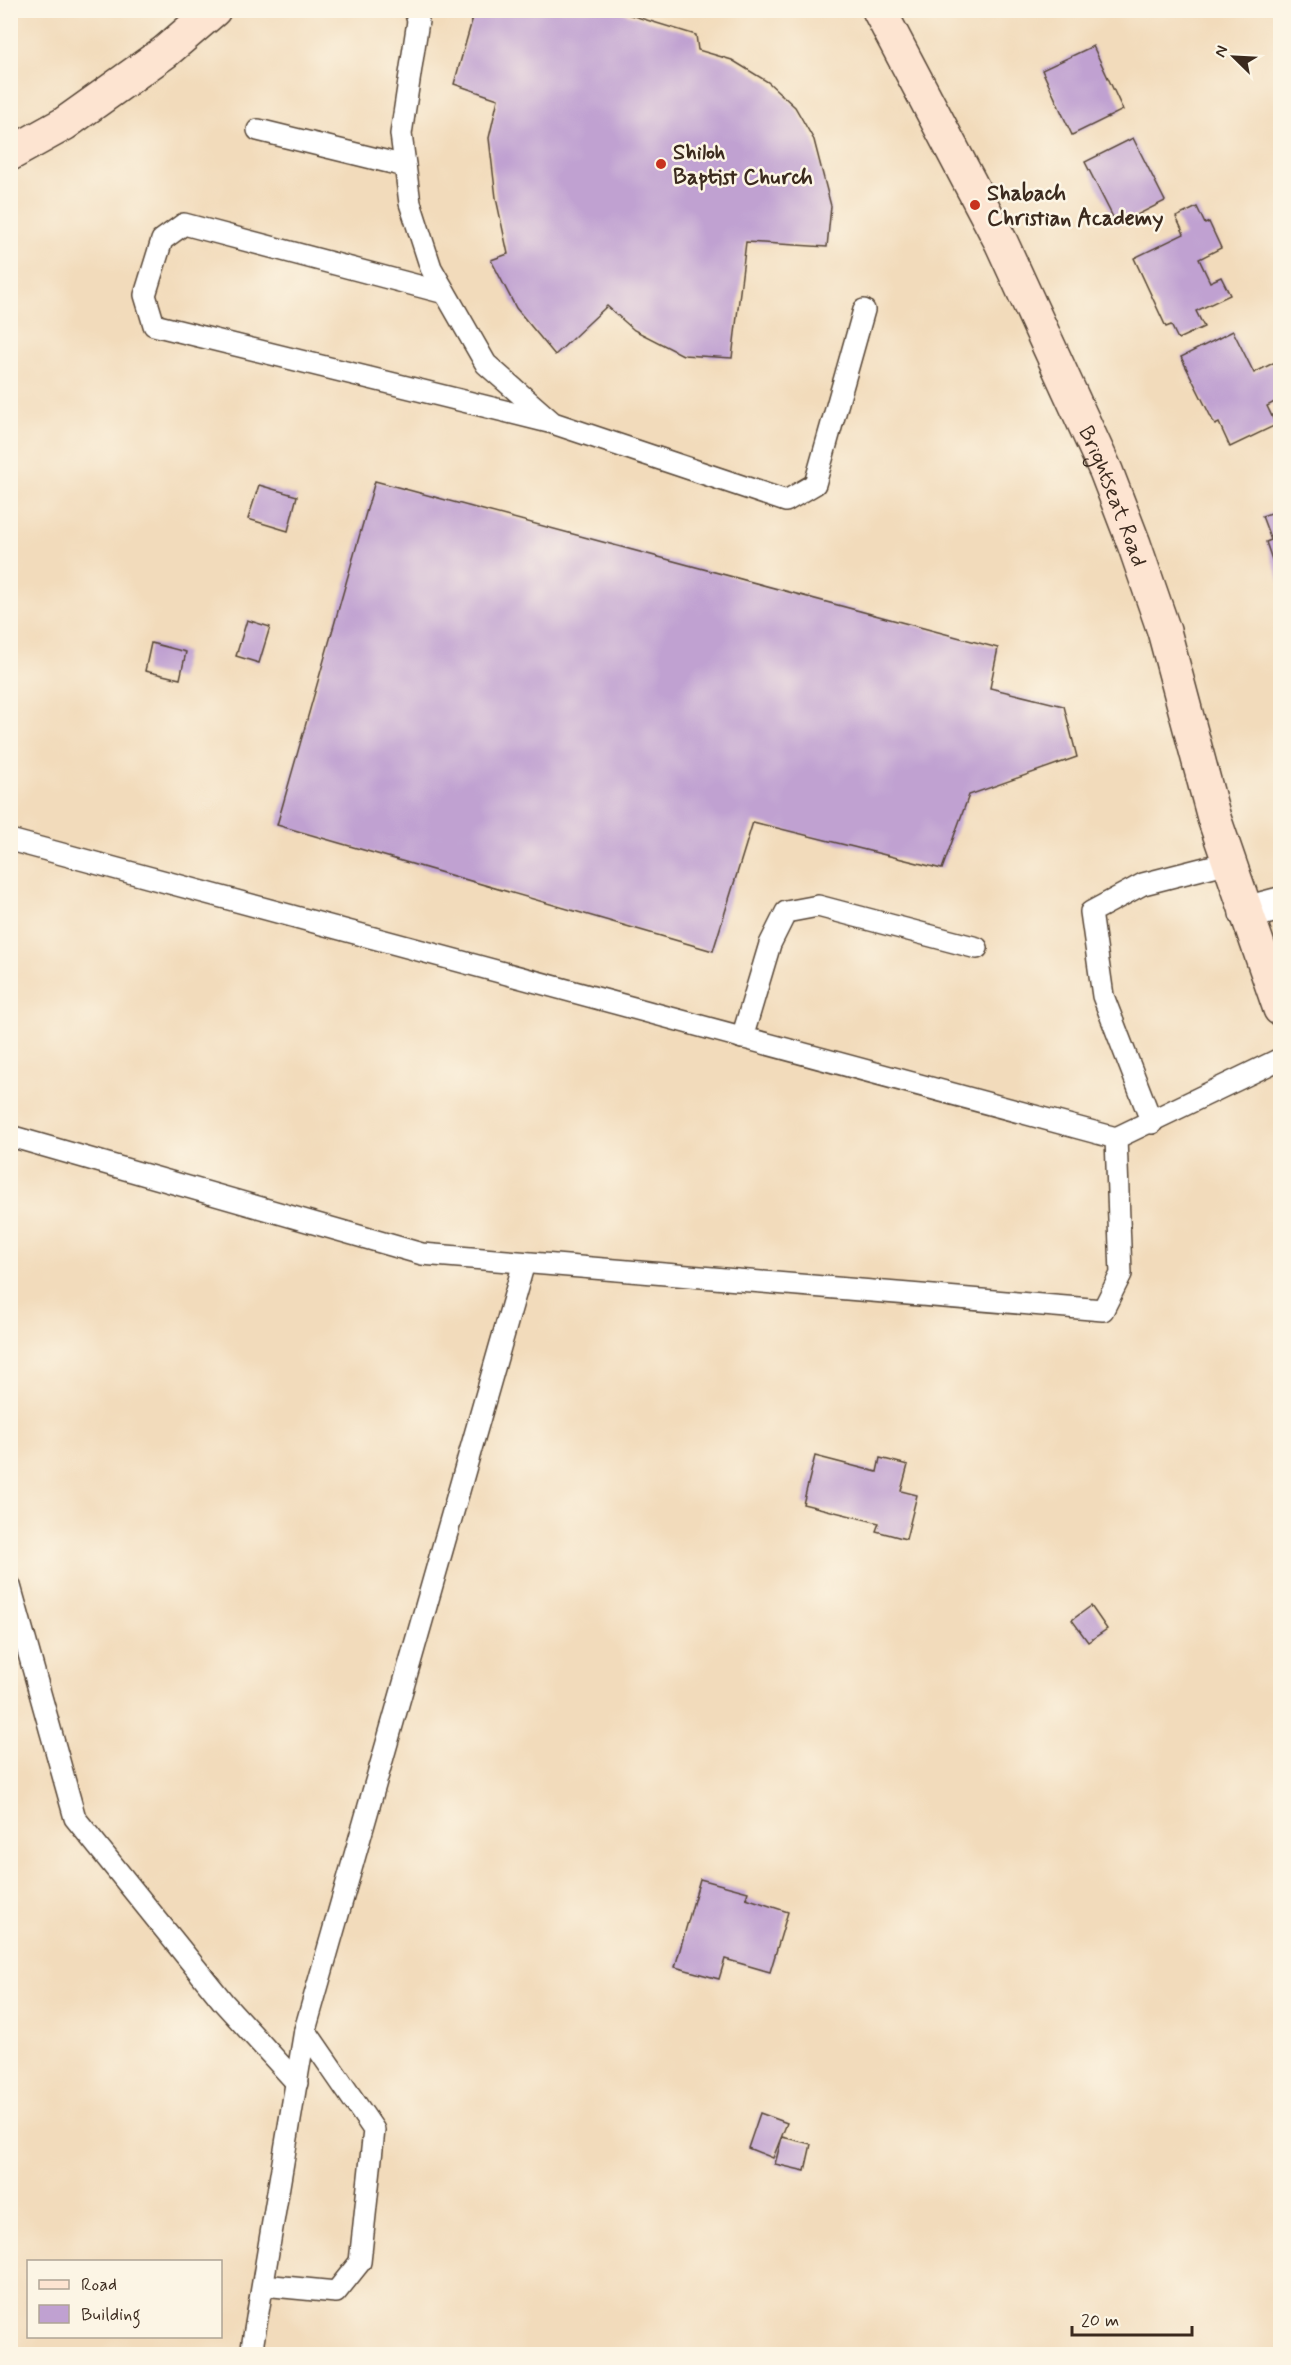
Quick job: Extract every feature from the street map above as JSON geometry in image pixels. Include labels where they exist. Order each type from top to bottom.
[{"type":"street","points":[[11,153],[64,124],[165,52],[214,10]]},
{"type":"street","name":"Brightseat Road","points":[[879,10],[1001,242],[1106,471],[1164,631],[1214,818],[1281,1009]]},
{"type":"street","points":[[1246,913],[1281,904]]},
{"type":"lane","points":[[415,10],[418,21],[401,134],[410,203],[431,268],[486,364],[553,423]]},
{"type":"lane","points":[[258,130],[405,166]]},
{"type":"lane","points":[[445,293],[184,224],[162,240],[145,294],[154,325],[553,423],[786,501],[815,484],[864,310]]},
{"type":"lane","points":[[10,840],[1116,1138],[1152,1123],[1281,1059]]},
{"type":"lane","points":[[1152,1123],[1104,996],[1091,912],[1143,884],[1229,862]]},
{"type":"lane","points":[[742,1038],[770,944],[786,912],[818,906],[977,948]]},
{"type":"lane","points":[[10,1136],[422,1254],[1102,1310],[1121,1274],[1116,1138]]},
{"type":"lane","points":[[251,2355],[305,2030],[524,1263]]},
{"type":"lane","points":[[10,1586],[75,1818],[224,2003],[297,2083]]},
{"type":"lane","points":[[263,2285],[336,2292],[360,2262],[374,2130],[305,2030]]},
{"type":"building","points":[[475,10],[614,10],[696,35],[698,50],[732,60],[768,82],[795,107],[814,140],[831,206],[827,247],[746,242],[732,358],[683,355],[634,330],[607,306],[555,355],[516,308],[491,260],[508,254],[496,198],[489,138],[498,99],[454,84]]},
{"type":"building","points":[[1093,46],[1123,110],[1072,135],[1042,70]]},
{"type":"building","points":[[1133,138],[1165,201],[1117,225],[1085,162]]},
{"type":"building","points":[[1197,207],[1205,224],[1209,222],[1221,248],[1199,259],[1210,282],[1221,277],[1230,295],[1196,311],[1204,327],[1178,339],[1171,325],[1166,327],[1134,258],[1184,234],[1176,217]]},
{"type":"building","points":[[1233,331],[1254,373],[1277,361],[1280,368],[1280,399],[1267,406],[1276,425],[1230,447],[1219,423],[1215,425],[1181,357]]},
{"type":"building","points":[[375,481],[998,648],[990,688],[1064,706],[1077,757],[969,795],[942,869],[753,822],[713,951],[277,825]]},
{"type":"building","points":[[259,485],[297,496],[288,531],[248,519]]},
{"type":"building","points":[[1280,510],[1280,583],[1266,542],[1271,540],[1262,516]]},
{"type":"building","points":[[247,620],[270,627],[259,663],[236,656]]},
{"type":"building","points":[[151,643],[186,652],[180,679],[145,671]]},
{"type":"building","points":[[815,1456],[877,1472],[880,1458],[908,1465],[901,1491],[917,1495],[906,1539],[876,1531],[879,1523],[803,1504]]},
{"type":"building","points":[[1091,1606],[1107,1629],[1088,1642],[1072,1620]]},
{"type":"building","points":[[700,1879],[748,1892],[746,1898],[788,1912],[770,1972],[725,1959],[719,1979],[675,1967]]},
{"type":"building","points":[[760,2113],[787,2123],[773,2158],[748,2148]]},
{"type":"building","points":[[782,2137],[811,2144],[805,2171],[775,2164]]},
{"type":"place","name":"Shiloh Baptist Church","points":[[661,164]]},
{"type":"place","name":"Shabach Christian Academy","points":[[975,205]]}]
